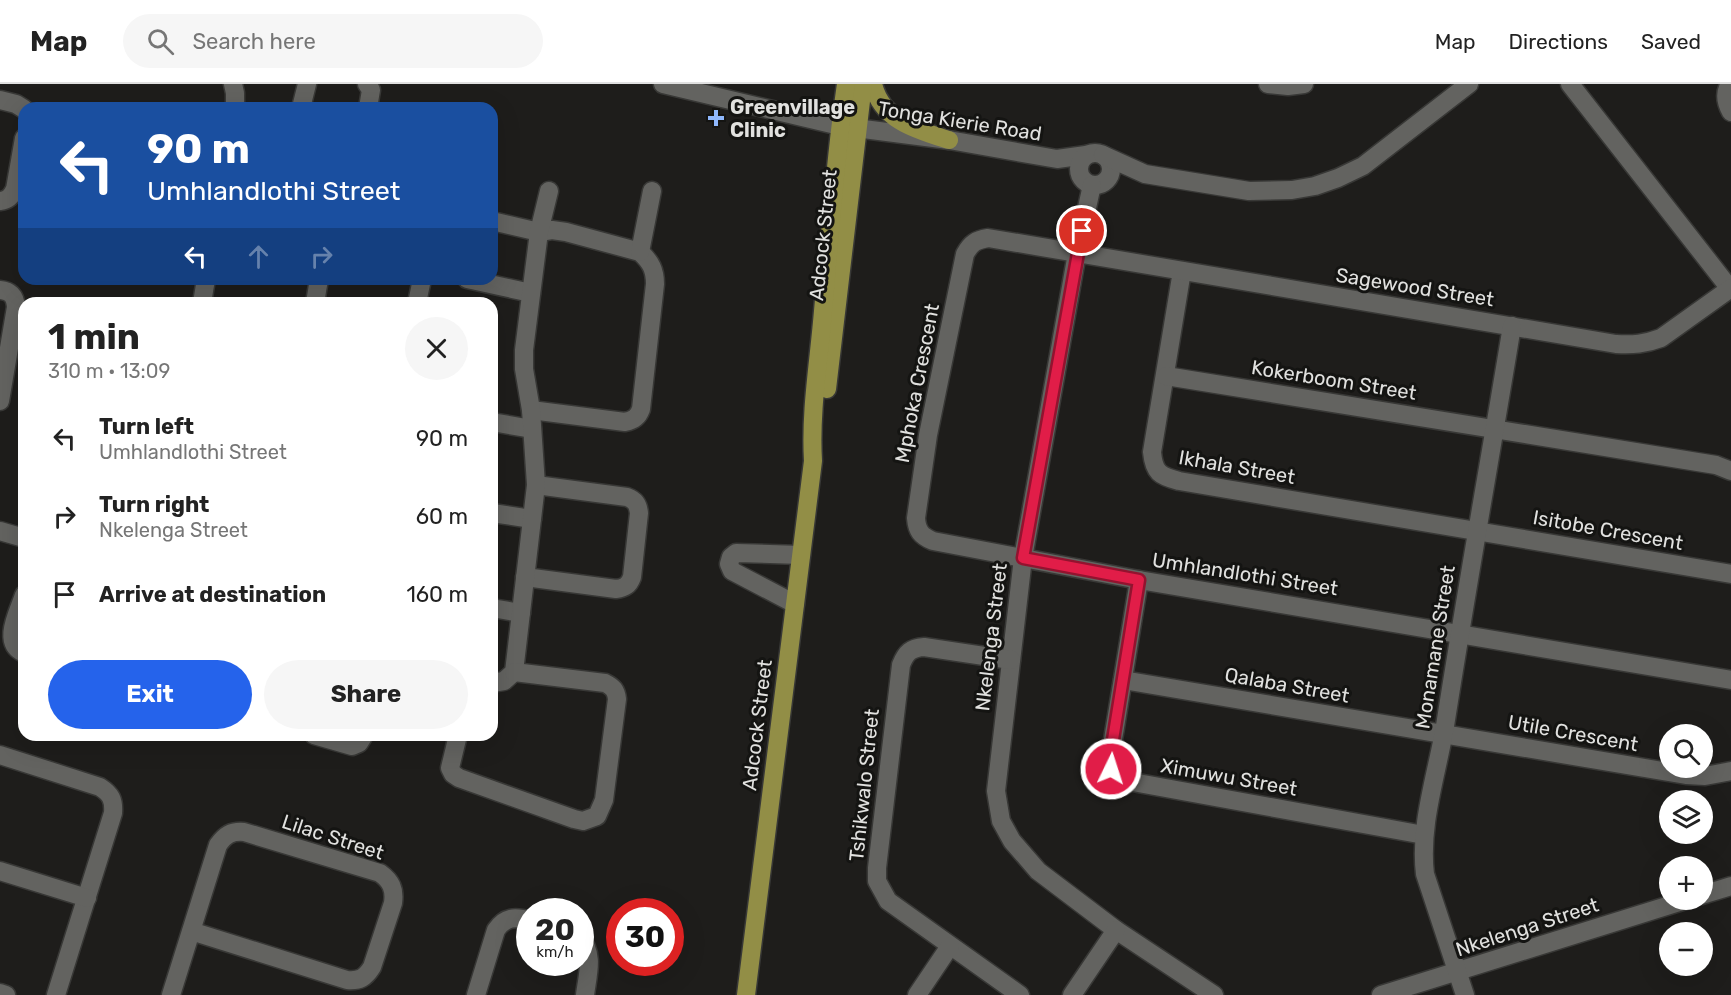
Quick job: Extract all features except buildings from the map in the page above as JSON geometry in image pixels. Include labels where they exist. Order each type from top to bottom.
[{"type":"main road","name":"Adcock Street","points":[[746,995],[813,461],[812,442],[818,360],[848,127],[846,84]]},
{"type":"main road","name":"Adcock Street","points":[[848,127],[863,84]]},
{"type":"main road","points":[[873,84],[883,105],[898,120],[911,128],[949,140]]},
{"type":"street","points":[[233,84],[235,102]]},
{"type":"street","points":[[303,102],[307,84]]},
{"type":"street","points":[[367,84],[371,90],[369,102]]},
{"type":"street","name":"Tonga Kierie Road","points":[[663,84],[848,127],[949,140],[1057,159],[1094,155]]},
{"type":"street","points":[[1268,84],[1288,86],[1304,84]]},
{"type":"street","points":[[1094,155],[1145,174],[1249,191],[1292,190],[1315,186],[1363,166],[1469,84]]},
{"type":"street","points":[[1570,84],[1731,289]]},
{"type":"street","points":[[1730,84],[1726,101],[1731,112]]},
{"type":"street","points":[[0,100],[18,105]]},
{"type":"street","points":[[1091,182],[1108,179],[1111,171],[1109,162],[1094,155]]},
{"type":"street","points":[[1091,182],[1078,167],[1094,155]]},
{"type":"street","name":"Tonga Kierie Road","points":[[1057,159],[1091,182]]},
{"type":"street","points":[[0,201],[12,196],[18,172]]},
{"type":"street","points":[[1091,182],[1145,174]]},
{"type":"street","name":"Nkelenga Street","points":[[1091,182],[1023,558],[996,791],[1001,821],[1012,841],[1038,872],[1116,930],[1214,995]]},
{"type":"street","points":[[498,682],[504,681],[514,672],[536,485],[531,410],[524,369],[539,232],[549,191]]},
{"type":"street","points":[[640,252],[652,191]]},
{"type":"street","points":[[498,222],[539,232],[552,230],[566,232],[640,252],[649,260],[655,272],[641,409],[638,416],[625,422],[531,410]]},
{"type":"street","name":"Mphoka Crescent","points":[[1023,558],[933,541],[923,537],[917,529],[916,518],[928,435],[965,255],[970,245],[978,239],[988,238],[1077,253]]},
{"type":"street","name":"Sagewood Street","points":[[1077,253],[1616,344],[1634,345],[1648,343],[1676,328],[1731,289]]},
{"type":"street","name":"Ikhala Street","points":[[1182,271],[1152,452],[1156,470],[1164,477],[1179,481],[1477,531]]},
{"type":"street","points":[[494,285],[531,293]]},
{"type":"street","points":[[0,290],[11,293],[16,299],[0,401]]},
{"type":"street","name":"Monamane Street","points":[[1465,995],[1425,874],[1424,835],[1444,734],[1512,326]]},
{"type":"street","name":"Kokerboom Street","points":[[1166,376],[1495,429]]},
{"type":"street","points":[[498,423],[532,429]]},
{"type":"street","points":[[1495,429],[1716,465],[1731,471]]},
{"type":"street","points":[[525,577],[616,589],[624,588],[632,577],[639,513],[634,500],[627,497],[536,485]]},
{"type":"street","points":[[498,514],[532,519]]},
{"type":"street","points":[[0,531],[18,536]]},
{"type":"street","name":"Isitobe Crescent","points":[[1477,531],[1731,574]]},
{"type":"street","points":[[795,604],[732,571],[729,564],[731,557],[736,553],[801,555]]},
{"type":"street","name":"Umhlandlothi Street","points":[[1023,558],[1139,580],[1460,633]]},
{"type":"street","name":"Ximuwu Street","points":[[1139,580],[1110,758],[1111,769],[1118,777],[1127,782],[1424,835]]},
{"type":"street","points":[[498,609],[521,613]]},
{"type":"street","points":[[18,614],[12,634],[12,642],[18,650]]},
{"type":"street","points":[[1460,633],[1731,680]]},
{"type":"street","name":"Tshikwalo Street","points":[[1011,660],[924,647],[914,648],[905,655],[901,665],[877,881],[888,902],[1020,995]]},
{"type":"street","points":[[457,741],[450,768],[459,778],[574,819],[583,821],[597,816],[604,800],[616,692],[612,686],[605,683],[514,672]]},
{"type":"street","name":"Qalaba Street","points":[[1123,680],[1444,734]]},
{"type":"street","name":"Utile Crescent","points":[[1444,734],[1686,775],[1706,776],[1731,771]]},
{"type":"street","points":[[335,741],[352,746],[360,741]]},
{"type":"street","points":[[0,755],[100,787],[109,793],[114,802],[113,813],[56,995]]},
{"type":"street","name":"Lilac Street","points":[[171,995],[191,931],[218,846],[224,837],[233,832],[244,832],[380,873],[387,879],[394,893],[393,903],[372,967],[367,976],[357,981],[347,980],[191,931]]},
{"type":"street","points":[[0,871],[87,898]]},
{"type":"street","points":[[1713,892],[1731,886]]},
{"type":"street","name":"Nkelenga Street","points":[[1381,995],[1659,909]]},
{"type":"street","points":[[476,995],[496,930],[501,923],[516,918]]},
{"type":"street","points":[[1072,995],[1116,930]]},
{"type":"street","points":[[917,995],[950,946]]},
{"type":"street","points":[[585,995],[587,976]]},
{"type":"street","points":[[0,993],[6,995]]},
{"type":"place","name":"Greenvillage Clinic","points":[[716,118]]},
{"type":"route","points":[[1082,231],[1023,558],[1139,580],[1110,758],[1111,769]]}]
